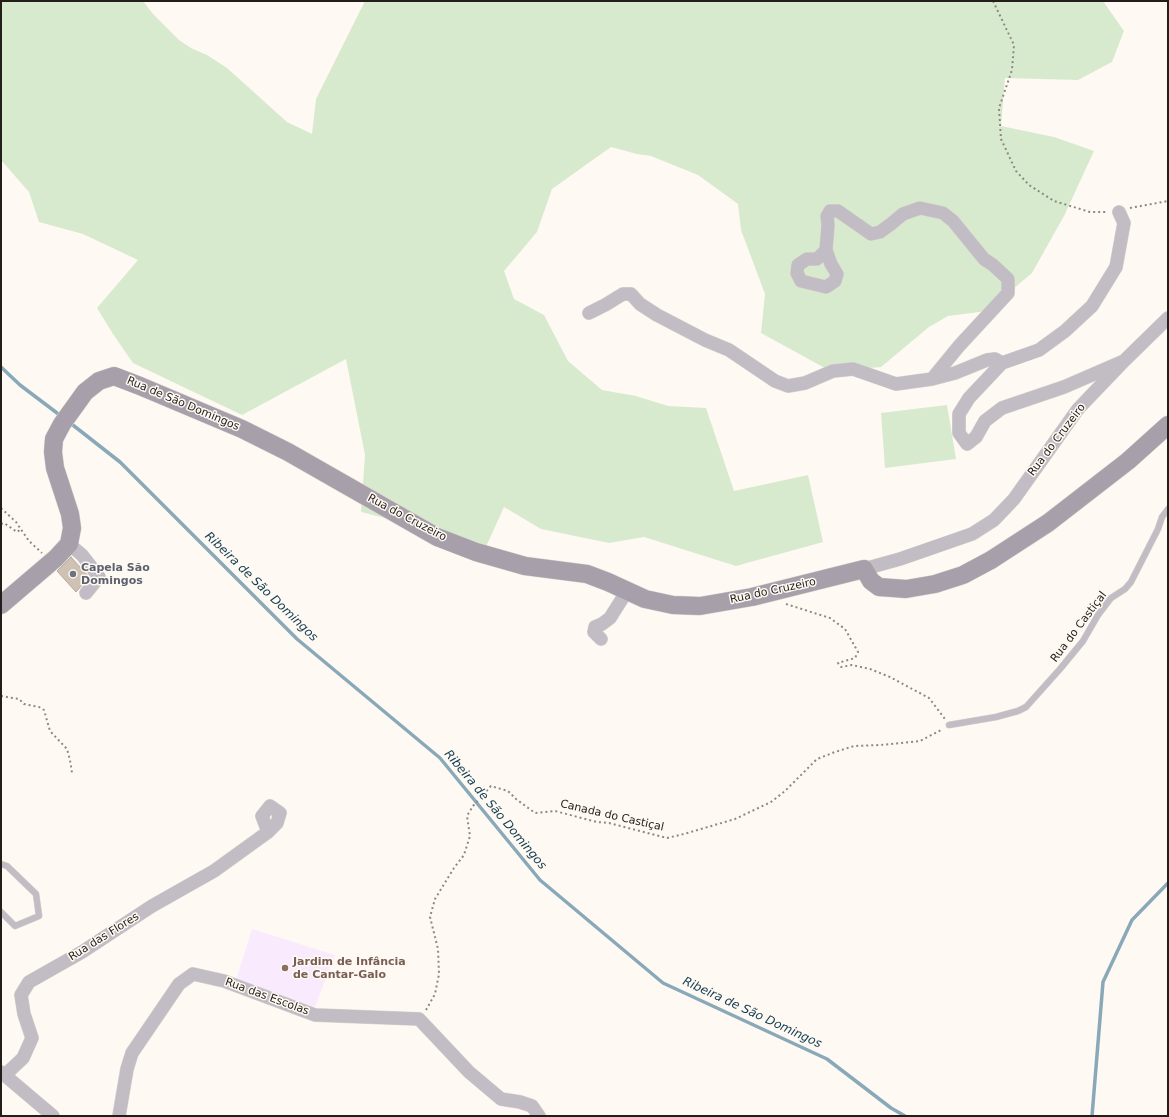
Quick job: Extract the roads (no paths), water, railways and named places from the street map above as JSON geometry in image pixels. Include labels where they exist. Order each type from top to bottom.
[{"type":"street","points":[[826,250],[828,225],[827,216],[830,211],[838,211],[871,234],[880,232],[903,214],[920,208],[943,213],[953,221],[984,259],[1008,279],[1008,293],[959,346],[932,379]]},
{"type":"street","points":[[1119,212],[1124,224],[1116,267],[1092,306],[1065,332],[1039,350],[1002,363],[969,398],[959,414],[959,433],[967,444],[976,437],[985,421],[1002,408],[1064,387],[1124,361]]},
{"type":"street","points":[[589,313],[623,294],[631,294],[640,304],[657,315],[705,340],[729,350],[775,381],[788,386],[805,383],[833,371],[853,369],[896,384],[932,379],[955,373],[987,360],[995,359],[1002,363]]},
{"type":"street","name":"Rua do Cruzeiro","points":[[358,492],[437,536],[476,552],[525,566],[587,574],[645,599],[673,605],[700,606],[769,593],[900,559],[972,534],[994,520],[1014,498],[1078,409],[1168,318]]},
{"type":"street","name":"Rua de São Domingos","points":[[69,544],[72,528],[70,514],[55,468],[53,452],[54,439],[62,424],[85,392],[99,381],[114,376],[242,429],[288,452],[358,492]]},
{"type":"street","points":[[864,569],[871,581],[879,587],[906,589],[935,584],[963,575],[991,560],[1048,523],[1128,461],[1168,425]]},
{"type":"street","points":[[1,605],[51,562],[69,544],[82,555],[99,577],[86,594]]},
{"type":"street","points":[[601,639],[594,632],[595,627],[610,618],[627,591]]},
{"type":"street","name":"Rua das Flores","points":[[3,1074],[23,1058],[32,1038],[24,1014],[21,995],[29,982],[82,952],[152,906],[214,871],[268,832]]},
{"type":"street","name":"Rua das Escolas","points":[[119,1116],[127,1069],[132,1053],[179,984],[193,974],[224,981],[315,1015],[419,1019],[469,1072],[496,1094],[501,1098],[532,1106],[539,1116]]},
{"type":"street","points":[[3,1074],[53,1116]]},
{"type":"lane","name":"Rua do Castiçal","points":[[946,727],[996,717],[1018,711],[1026,707],[1083,641],[1098,615],[1111,598],[1125,589],[1131,582],[1158,530],[1162,517],[1168,509]]},
{"type":"lane","points":[[1,864],[7,866],[36,894],[39,916],[15,926],[1,912]]},
{"type":"waterway","name":"Ribeira de São Domingos","points":[[1,367],[20,385],[61,416]]},
{"type":"waterway","name":"Ribeira de São Domingos","points":[[69,422],[120,462],[297,639],[440,758],[540,880],[663,983],[827,1059],[891,1108],[905,1116]]},
{"type":"waterway","points":[[1092,1116],[1103,982],[1132,920],[1168,883]]},
{"type":"place","name":"Capela São Domingos","points":[[73,574]]},
{"type":"place","name":"Jardim de Infância de Cantar-Galo","points":[[285,968]]}]
